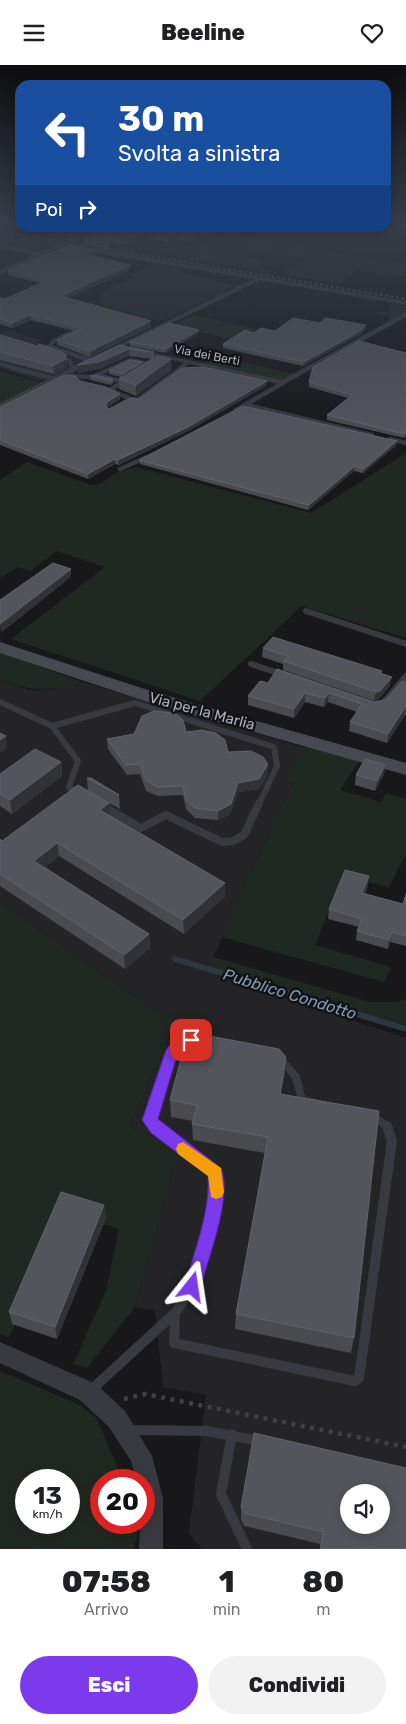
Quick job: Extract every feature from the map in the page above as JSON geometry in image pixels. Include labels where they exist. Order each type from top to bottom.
[{"type":"street","points":[[349,293],[406,303]]},
{"type":"street","points":[[283,383],[406,314]]},
{"type":"street","name":"Via dei Berti","points":[[115,349],[283,383]]},
{"type":"street","points":[[0,405],[95,359]]},
{"type":"street","name":"Via per la Marlia","points":[[0,647],[124,690],[332,746],[406,769]]},
{"type":"street","points":[[0,1352],[95,1398],[117,1419],[141,1456],[152,1498],[151,1549]]},
{"type":"lane","points":[[115,349],[229,293]]},
{"type":"lane","points":[[70,333],[55,340],[49,346],[95,359]]},
{"type":"lane","points":[[46,351],[70,361],[72,371]]},
{"type":"lane","points":[[144,369],[164,358]]},
{"type":"lane","points":[[0,365],[60,377],[79,378],[97,375],[130,361],[150,364]]},
{"type":"lane","points":[[112,389],[110,391],[113,393],[137,400],[187,363]]},
{"type":"lane","points":[[97,375],[124,382]]},
{"type":"lane","points":[[105,387],[112,389],[130,377]]},
{"type":"lane","points":[[79,378],[82,382],[89,383]]},
{"type":"lane","points":[[230,413],[283,383]]},
{"type":"lane","points":[[123,402],[129,398]]},
{"type":"lane","points":[[246,405],[406,443]]},
{"type":"lane","points":[[120,469],[156,452]]},
{"type":"lane","points":[[306,611],[406,644]]},
{"type":"lane","points":[[251,664],[289,677]]},
{"type":"lane","points":[[374,705],[381,705],[406,676]]},
{"type":"lane","points":[[0,702],[52,726],[78,761],[69,787],[85,796]]},
{"type":"lane","points":[[52,726],[135,703],[274,747],[277,758],[277,766],[244,835],[233,841],[222,842],[213,839],[166,815],[141,828],[93,800]]},
{"type":"lane","points":[[95,1398],[174,1313],[192,1287],[216,1190],[215,1173],[156,1129],[150,1120],[171,1054],[179,1043],[191,1040],[281,1060],[292,1067],[298,1081],[302,1100],[378,1119],[387,1125],[392,1141],[359,1378],[356,1381],[174,1343],[174,1313]]},
{"type":"lane","points":[[124,1430],[206,1431],[232,1434],[271,1443]]},
{"type":"lane","points":[[232,1434],[221,1494],[247,1549]]},
{"type":"path","points":[[94,301],[92,304],[95,308]]},
{"type":"path","points":[[95,1398],[144,1394],[406,1447]]},
{"type":"shaded area","points":[[222,293],[165,320],[151,320],[103,306],[99,294]]},
{"type":"shaded area","points":[[325,293],[406,306],[406,312],[386,323],[390,316],[367,312],[388,312],[391,305]]},
{"type":"shaded area","points":[[193,315],[278,334],[260,345],[171,326]]},
{"type":"shaded area","points":[[8,330],[40,340],[38,342],[92,357],[54,376],[39,381],[0,368],[0,334]]},
{"type":"shaded area","points":[[214,356],[294,374],[280,380],[202,364]]},
{"type":"shaded area","points":[[0,371],[43,383],[0,403]]},
{"type":"shaded area","points":[[406,453],[406,638],[302,606],[200,701],[11,639],[105,567],[57,551],[31,571],[18,567],[0,578],[0,480],[27,462],[91,485],[100,484],[115,473],[136,467],[311,513]]},
{"type":"shaded area","points":[[0,652],[82,682],[58,688],[32,689],[0,679]]},
{"type":"shaded area","points":[[0,679],[29,690],[50,690],[82,682],[306,748],[286,781],[293,783],[251,871],[207,972],[406,1038],[406,1549],[202,1549],[189,1533],[206,1395],[163,1387],[155,1311],[135,1307],[179,1147],[129,1127],[176,1022],[160,1015],[0,902]]},
{"type":"shaded area","points":[[308,744],[360,760],[340,790],[381,802],[386,793],[406,799],[406,855],[389,887],[343,876],[315,945],[391,967],[384,982],[222,937],[293,783],[286,781]]},
{"type":"shaded area","points":[[0,902],[160,1015],[176,1022],[129,1127],[179,1147],[135,1307],[87,1368],[73,1364],[106,1291],[119,1229],[65,1211],[9,1338],[0,1334]]},
{"type":"shaded area","points":[[213,957],[370,1002],[399,1002],[406,999],[406,1025],[207,972]]},
{"type":"shaded area","points":[[0,1371],[80,1405],[97,1419],[118,1469],[90,1469],[90,1534],[137,1534],[134,1549],[0,1549]]},
{"type":"building","points":[[18,293],[67,293],[61,296],[151,321],[90,351],[57,340],[82,328],[30,315],[12,323],[0,319],[0,298],[5,299]]},
{"type":"building","points":[[293,318],[320,323],[325,318],[366,325],[360,331],[304,362],[223,344],[245,330],[254,333],[261,328],[275,331]]},
{"type":"building","points":[[169,323],[199,330],[166,349],[129,342]]},
{"type":"building","points":[[0,335],[37,346],[39,344],[62,352],[66,355],[66,359],[53,366],[0,352]]},
{"type":"building","points":[[359,341],[406,353],[406,432],[404,434],[327,415],[352,395],[309,382],[313,367]]},
{"type":"building","points":[[119,345],[154,352],[129,349],[99,362],[77,365]]},
{"type":"building","points":[[157,356],[171,359],[136,385],[119,379]]},
{"type":"building","points":[[130,360],[143,362],[123,374],[109,370]]},
{"type":"building","points":[[203,367],[267,381],[188,427],[118,460],[115,459],[88,474],[0,440],[0,407],[64,375],[75,376],[80,381],[106,387],[120,394],[106,403],[106,407],[109,409],[130,398],[139,399],[182,368]]},
{"type":"building","points":[[95,375],[113,379],[111,381],[90,376]]},
{"type":"building","points":[[243,406],[397,441],[364,469],[355,466],[309,505],[139,460]]},
{"type":"building","points":[[53,563],[71,569],[0,624],[0,600]]},
{"type":"building","points":[[273,637],[382,671],[380,673],[392,677],[380,691],[376,692],[284,661],[287,656],[263,648]]},
{"type":"building","points":[[277,669],[374,702],[385,700],[402,681],[406,682],[406,706],[388,734],[350,722],[362,704],[329,693],[325,698],[305,693],[294,709],[248,696],[260,681],[268,683]]},
{"type":"building","points":[[154,711],[175,713],[183,720],[186,732],[202,730],[216,733],[225,740],[228,752],[251,751],[263,757],[268,764],[259,779],[238,783],[231,804],[218,811],[195,808],[186,800],[183,786],[158,787],[146,781],[140,764],[126,765],[107,739],[134,734],[142,716]]},
{"type":"building","points":[[0,733],[6,736],[0,740]]},
{"type":"building","points":[[35,749],[61,762],[10,800],[0,794],[0,774]]},
{"type":"building","points":[[365,759],[385,765],[377,781],[356,775]]},
{"type":"building","points":[[87,778],[91,778],[119,795]]},
{"type":"building","points":[[78,785],[109,803],[100,810],[225,883],[183,920],[57,843],[34,861],[149,934],[124,955],[0,874],[0,839],[2,841]]},
{"type":"building","points":[[345,870],[369,876],[362,893],[403,904],[406,894],[406,936],[392,932],[389,940],[357,931],[362,919],[329,909]]},
{"type":"building","points":[[188,1032],[279,1049],[286,1057],[280,1094],[379,1111],[354,1338],[236,1314],[268,1137],[192,1124],[197,1105],[170,1100]]},
{"type":"building","points":[[61,1192],[104,1205],[55,1327],[9,1312]]},
{"type":"building","points":[[254,1433],[406,1468],[406,1549],[321,1549],[323,1532],[244,1513],[241,1507]]},
{"type":"waterway","name":"Pubblico Condotto","points":[[175,959],[406,1029]]},
{"type":"railway","points":[[372,293],[406,299]]},
{"type":"slow traffic","points":[[183,1149],[215,1173],[216,1192]]},
{"type":"route","points":[[191,1040],[179,1043],[171,1054],[150,1120],[156,1129],[215,1173],[214,1208],[192,1287]]}]
